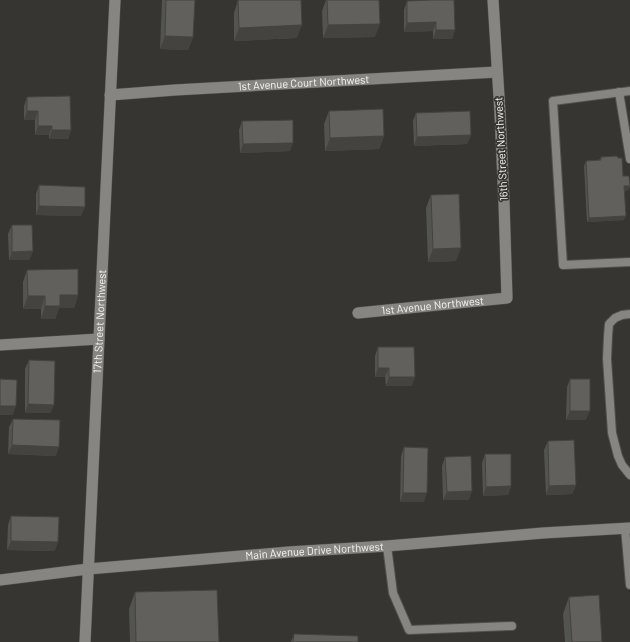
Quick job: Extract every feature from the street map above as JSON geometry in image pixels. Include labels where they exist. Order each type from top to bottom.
[{"type":"street","name":"17th Street Northwest","points":[[85,642],[115,0]]},
{"type":"street","name":"16th Street Northwest","points":[[493,0],[500,113],[507,298]]},
{"type":"street","name":"1st Avenue Court Northwest","points":[[110,95],[497,72]]},
{"type":"street","name":"1st Avenue Northwest","points":[[358,313],[507,298]]},
{"type":"street","points":[[0,346],[99,339]]},
{"type":"street","name":"Main Avenue Drive Northwest","points":[[0,580],[88,569],[289,552],[627,528]]},
{"type":"lane","points":[[630,91],[552,101],[563,265],[630,262]]},
{"type":"lane","points":[[620,92],[630,159]]},
{"type":"lane","points":[[630,314],[615,318],[609,324],[607,359],[612,434],[618,456],[622,465],[630,475]]},
{"type":"lane","points":[[627,528],[630,585]]},
{"type":"lane","points":[[387,546],[393,592],[409,630],[512,626]]},
{"type":"building","points":[[166,0],[195,0],[193,37],[165,36]]},
{"type":"building","points":[[238,0],[301,0],[302,25],[239,28]]},
{"type":"building","points":[[327,0],[379,0],[380,24],[328,25]]},
{"type":"building","points":[[454,0],[455,30],[436,30],[436,22],[407,23],[407,1]]},
{"type":"building","points":[[70,96],[71,130],[52,130],[52,126],[38,126],[38,111],[27,111],[27,97]]},
{"type":"building","points":[[383,109],[384,136],[330,138],[329,111]]},
{"type":"building","points":[[470,111],[471,135],[417,137],[416,113]]},
{"type":"building","points":[[293,120],[293,143],[243,144],[242,121]]},
{"type":"building","points":[[617,156],[618,158],[622,158],[623,176],[629,176],[630,186],[624,186],[626,216],[589,218],[586,161],[601,160],[601,157]]},
{"type":"building","points":[[39,185],[85,187],[85,207],[39,206]]},
{"type":"building","points":[[459,194],[461,248],[433,249],[431,195]]},
{"type":"building","points":[[12,225],[32,225],[33,251],[12,252]]},
{"type":"building","points":[[78,269],[78,295],[60,295],[60,306],[45,306],[45,296],[28,296],[27,270]]},
{"type":"building","points":[[378,347],[414,347],[415,377],[389,377],[389,368],[378,368]]},
{"type":"building","points":[[29,360],[55,361],[54,405],[28,404]]},
{"type":"building","points":[[0,379],[17,380],[16,406],[0,406]]},
{"type":"building","points":[[570,379],[590,379],[590,411],[570,411]]},
{"type":"building","points":[[13,419],[60,420],[59,447],[12,445]]},
{"type":"building","points":[[574,440],[576,485],[549,486],[548,441]]},
{"type":"building","points":[[404,447],[428,448],[427,493],[403,493]]},
{"type":"building","points":[[485,454],[511,454],[511,486],[486,487]]},
{"type":"building","points":[[471,456],[472,491],[447,492],[445,457]]},
{"type":"building","points":[[11,516],[59,517],[58,542],[11,541]]},
{"type":"building","points":[[217,590],[219,642],[136,642],[135,592]]},
{"type":"building","points":[[599,595],[602,642],[572,642],[569,597]]},
{"type":"building","points":[[294,634],[358,636],[358,642],[293,642]]}]
